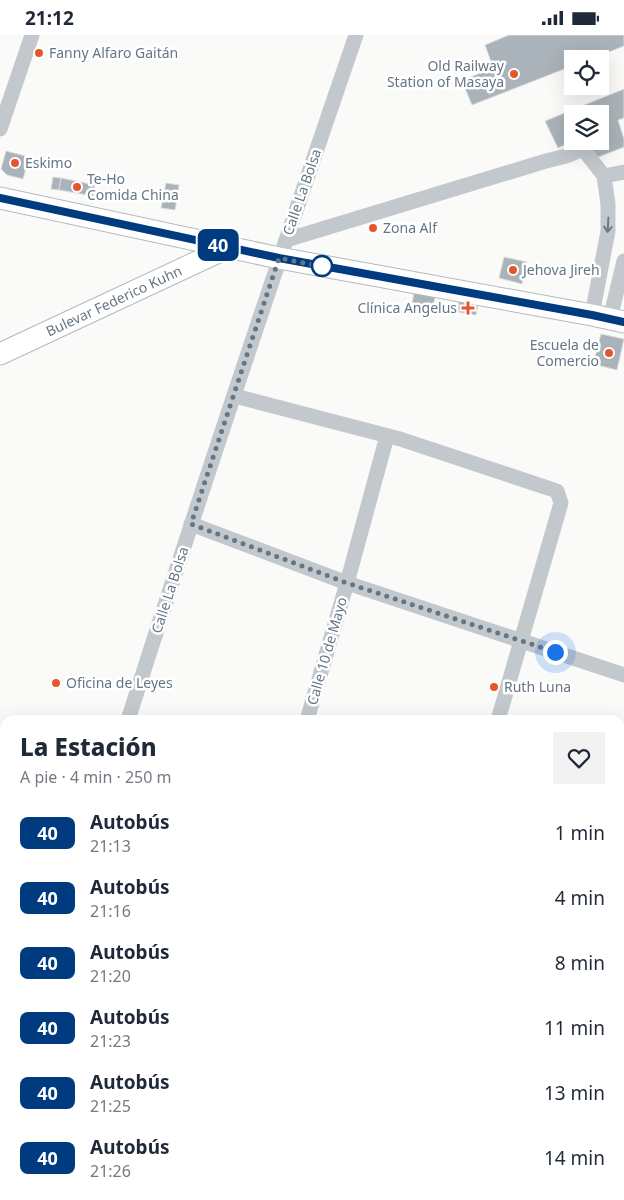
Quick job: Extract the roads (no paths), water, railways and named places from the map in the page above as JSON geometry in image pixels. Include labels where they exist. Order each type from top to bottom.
[{"type":"street","points":[[0,129],[32,35]]},
{"type":"street","name":"Calle La Bolsa","points":[[130,715],[282,249],[356,35]]},
{"type":"street","points":[[282,249],[566,156],[582,149],[604,176],[608,203],[609,319]]},
{"type":"street","points":[[604,176],[624,173]]},
{"type":"street","points":[[0,198],[229,247],[282,249],[609,319]]},
{"type":"street","name":"Bulevar Federico Kuhn","points":[[0,354],[229,247]]},
{"type":"street","points":[[609,319],[624,261]]},
{"type":"street","points":[[235,396],[400,439],[557,491],[561,503],[499,715]]},
{"type":"street","name":"Calle 10 de Mayo","points":[[308,715],[387,437]]},
{"type":"street","points":[[191,524],[347,583],[624,675]]},
{"type":"place","name":"Fanny Alfaro Gaitán","points":[[39,53]]},
{"type":"place","name":"Old Railway Station of Masaya","points":[[514,74]]},
{"type":"place","name":"Eskimo","points":[[15,163]]},
{"type":"place","name":"Te-Ho Comida China","points":[[77,187]]},
{"type":"place","name":"Zona Alf","points":[[373,228]]},
{"type":"place","name":"Jehova Jireh","points":[[513,270]]},
{"type":"place","name":"Clínica Angelus","points":[[468,308]]},
{"type":"place","name":"Escuela de Comercio","points":[[609,353]]},
{"type":"place","name":"Oficina de Leyes","points":[[56,683]]},
{"type":"place","name":"Ruth Luna","points":[[494,687]]}]
